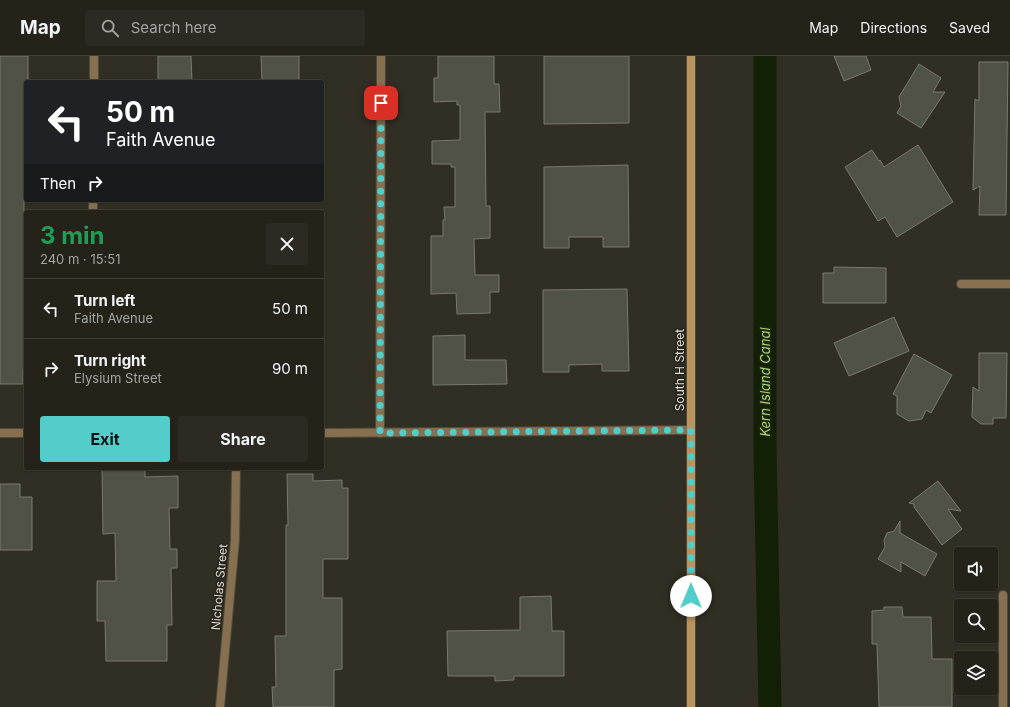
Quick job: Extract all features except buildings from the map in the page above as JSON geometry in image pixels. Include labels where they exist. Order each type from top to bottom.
[{"type":"street","points":[[94,56],[94,80]]},
{"type":"street","points":[[380,433],[381,56]]},
{"type":"street","name":"South H Street","points":[[691,56],[691,707]]},
{"type":"street","points":[[961,284],[1010,284]]},
{"type":"street","points":[[324,433],[691,430]]},
{"type":"street","points":[[0,433],[24,433]]},
{"type":"street","name":"Nicholas Street","points":[[220,707],[235,540],[236,470]]},
{"type":"street","points":[[1003,595],[1003,707]]},
{"type":"waterway","name":"Kern Island Canal","points":[[765,56],[765,449],[770,707]]},
{"type":"route","points":[[381,103],[380,433],[691,430],[691,596]]}]
